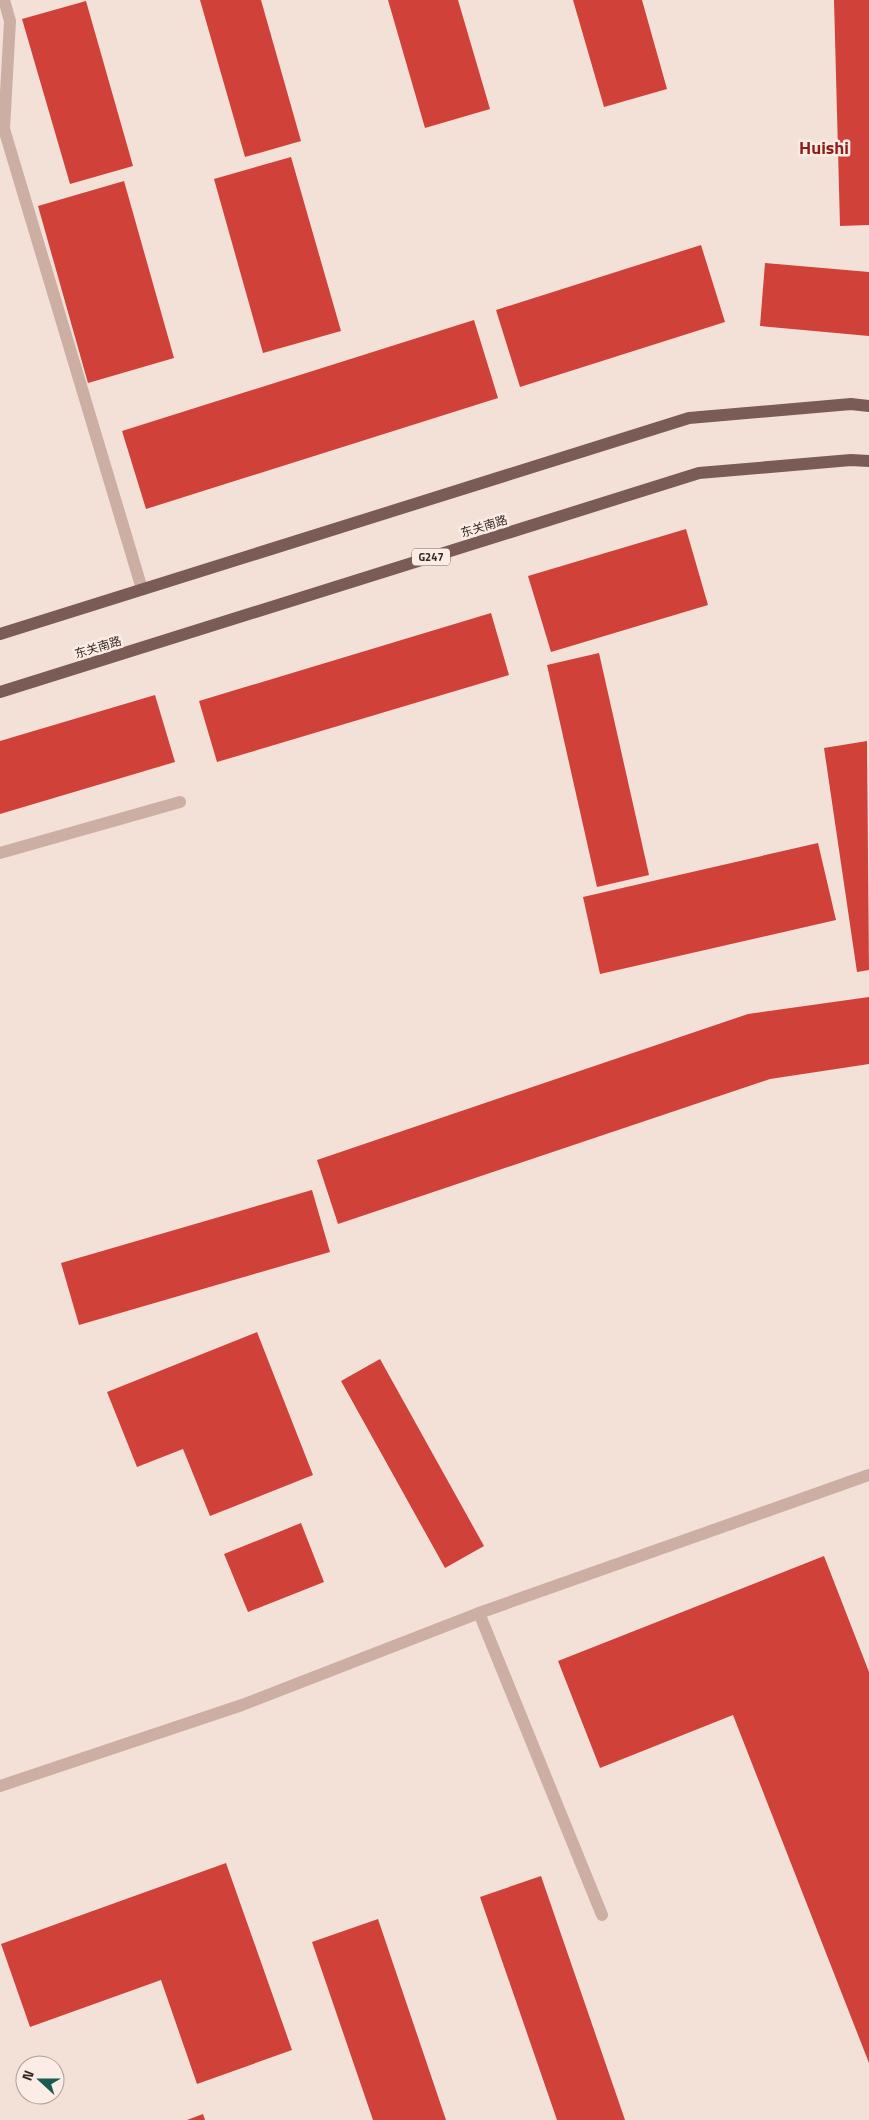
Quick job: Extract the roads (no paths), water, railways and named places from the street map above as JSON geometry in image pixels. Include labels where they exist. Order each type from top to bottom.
[{"type":"main road","points":[[0,634],[689,418],[852,404],[869,406]]},
{"type":"main road","name":"东关南路","points":[[0,692],[699,472],[851,460],[869,461]]},
{"type":"street","points":[[4,0],[10,21],[4,128],[142,589]]},
{"type":"street","points":[[0,853],[180,802]]},
{"type":"street","points":[[0,1786],[242,1705],[479,1613],[869,1475]]},
{"type":"street","points":[[479,1613],[602,1915]]},
{"type":"district","name":"Huishi","points":[[824,147]]}]
